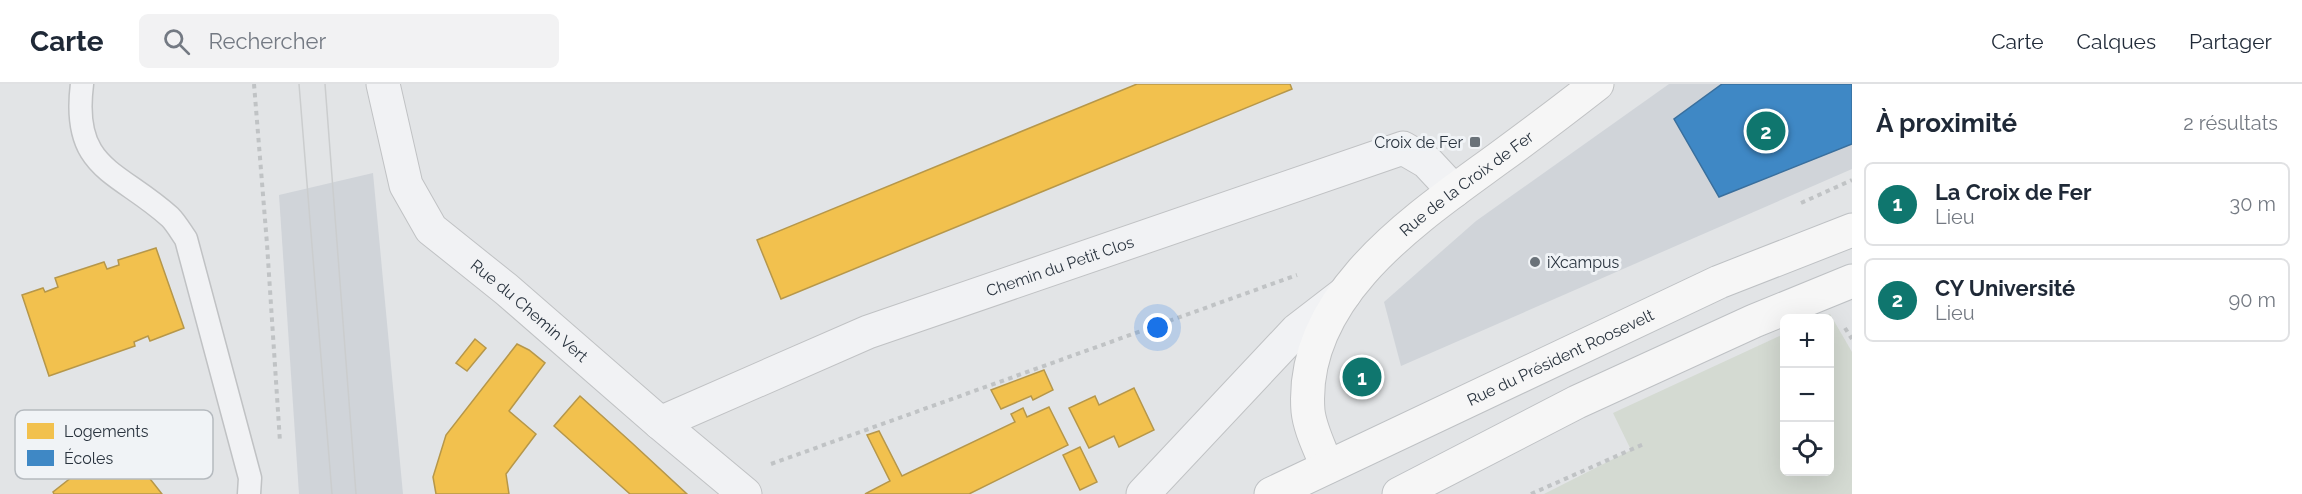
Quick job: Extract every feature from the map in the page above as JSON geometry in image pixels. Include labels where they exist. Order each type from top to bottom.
[{"type":"main road","name":"Rue de la Croix de Fer","points":[[1332,481],[1308,412],[1311,371],[1322,332],[1344,293],[1386,245],[1597,84]]},
{"type":"main road","name":"Rue du Président Roosevelt","points":[[1271,494],[1332,481],[1719,282],[1852,230]]},
{"type":"main road","points":[[1399,494],[1577,402],[1754,321],[1852,281]]},
{"type":"street","name":"Rue du Chemin Vert","points":[[382,84],[406,185],[431,229],[506,289],[736,487]]},
{"type":"street","name":"Chemin du Petit Clos","points":[[660,423],[868,332],[1403,148],[1427,162],[1454,191]]},
{"type":"street","name":"Rue de la Croix de Fer","points":[[1143,494],[1297,330],[1344,293]]},
{"type":"lane","points":[[82,84],[79,108],[82,135],[103,169],[171,218],[186,239],[250,478],[249,494]]},
{"type":"path","points":[[254,84],[280,446]]},
{"type":"path","points":[[736,487],[1308,272]]},
{"type":"path","points":[[1531,494],[1646,443]]},
{"type":"shaded area","name":"iXcampus","points":[[1669,84],[1852,84],[1852,169],[1401,366],[1384,302],[1476,221]]},
{"type":"shaded area","points":[[373,173],[403,494],[299,494],[279,195]]},
{"type":"shaded area","points":[[1834,321],[1852,352],[1852,494],[1544,494],[1631,450],[1613,413],[1780,336],[1780,476],[1834,476]]},
{"type":"building: Logements","points":[[1137,84],[1290,84],[1292,89],[781,299],[757,240]]},
{"type":"building: Logements","points":[[156,248],[184,328],[150,341],[148,336],[134,342],[135,346],[49,376],[22,295],[43,288],[45,292],[58,287],[55,278],[104,262],[107,269],[119,265],[118,260]]},
{"type":"building: Logements","points":[[475,339],[486,348],[467,371],[456,363]]},
{"type":"building: Logements","points":[[517,344],[545,363],[509,411],[536,434],[506,474],[509,494],[436,494],[433,477],[446,435]]},
{"type":"building: Logements","points":[[1044,370],[1053,390],[1033,400],[1031,396],[1001,409],[991,390]]},
{"type":"building: Logements","points":[[1134,388],[1154,430],[1119,447],[1114,436],[1089,448],[1069,408],[1095,396],[1099,405]]},
{"type":"building: Logements","points":[[580,396],[687,494],[630,494],[554,426]]},
{"type":"building: Logements","points":[[1049,407],[1068,445],[969,494],[865,494],[890,481],[867,435],[879,431],[902,476],[1015,422],[1011,414],[1023,408],[1027,417]]},
{"type":"building: Logements","points":[[1080,447],[1097,482],[1080,490],[1063,455]]},
{"type":"building: Logements","points":[[69,479],[150,479],[162,494],[54,494],[53,492]]},
{"type":"building: Écoles","points":[[1722,84],[1852,84],[1852,144],[1719,197],[1674,119]]},
{"type":"tram line","points":[[299,84],[332,494]]},
{"type":"tram line","points":[[325,84],[356,494]]},
{"type":"place","name":"CY Université","points":[[1766,131]]},
{"type":"place","name":"Croix de Fer","points":[[1475,142]]},
{"type":"place","name":"iXcampus","points":[[1535,262]]},
{"type":"place","name":"La Croix de Fer","points":[[1362,377]]}]
